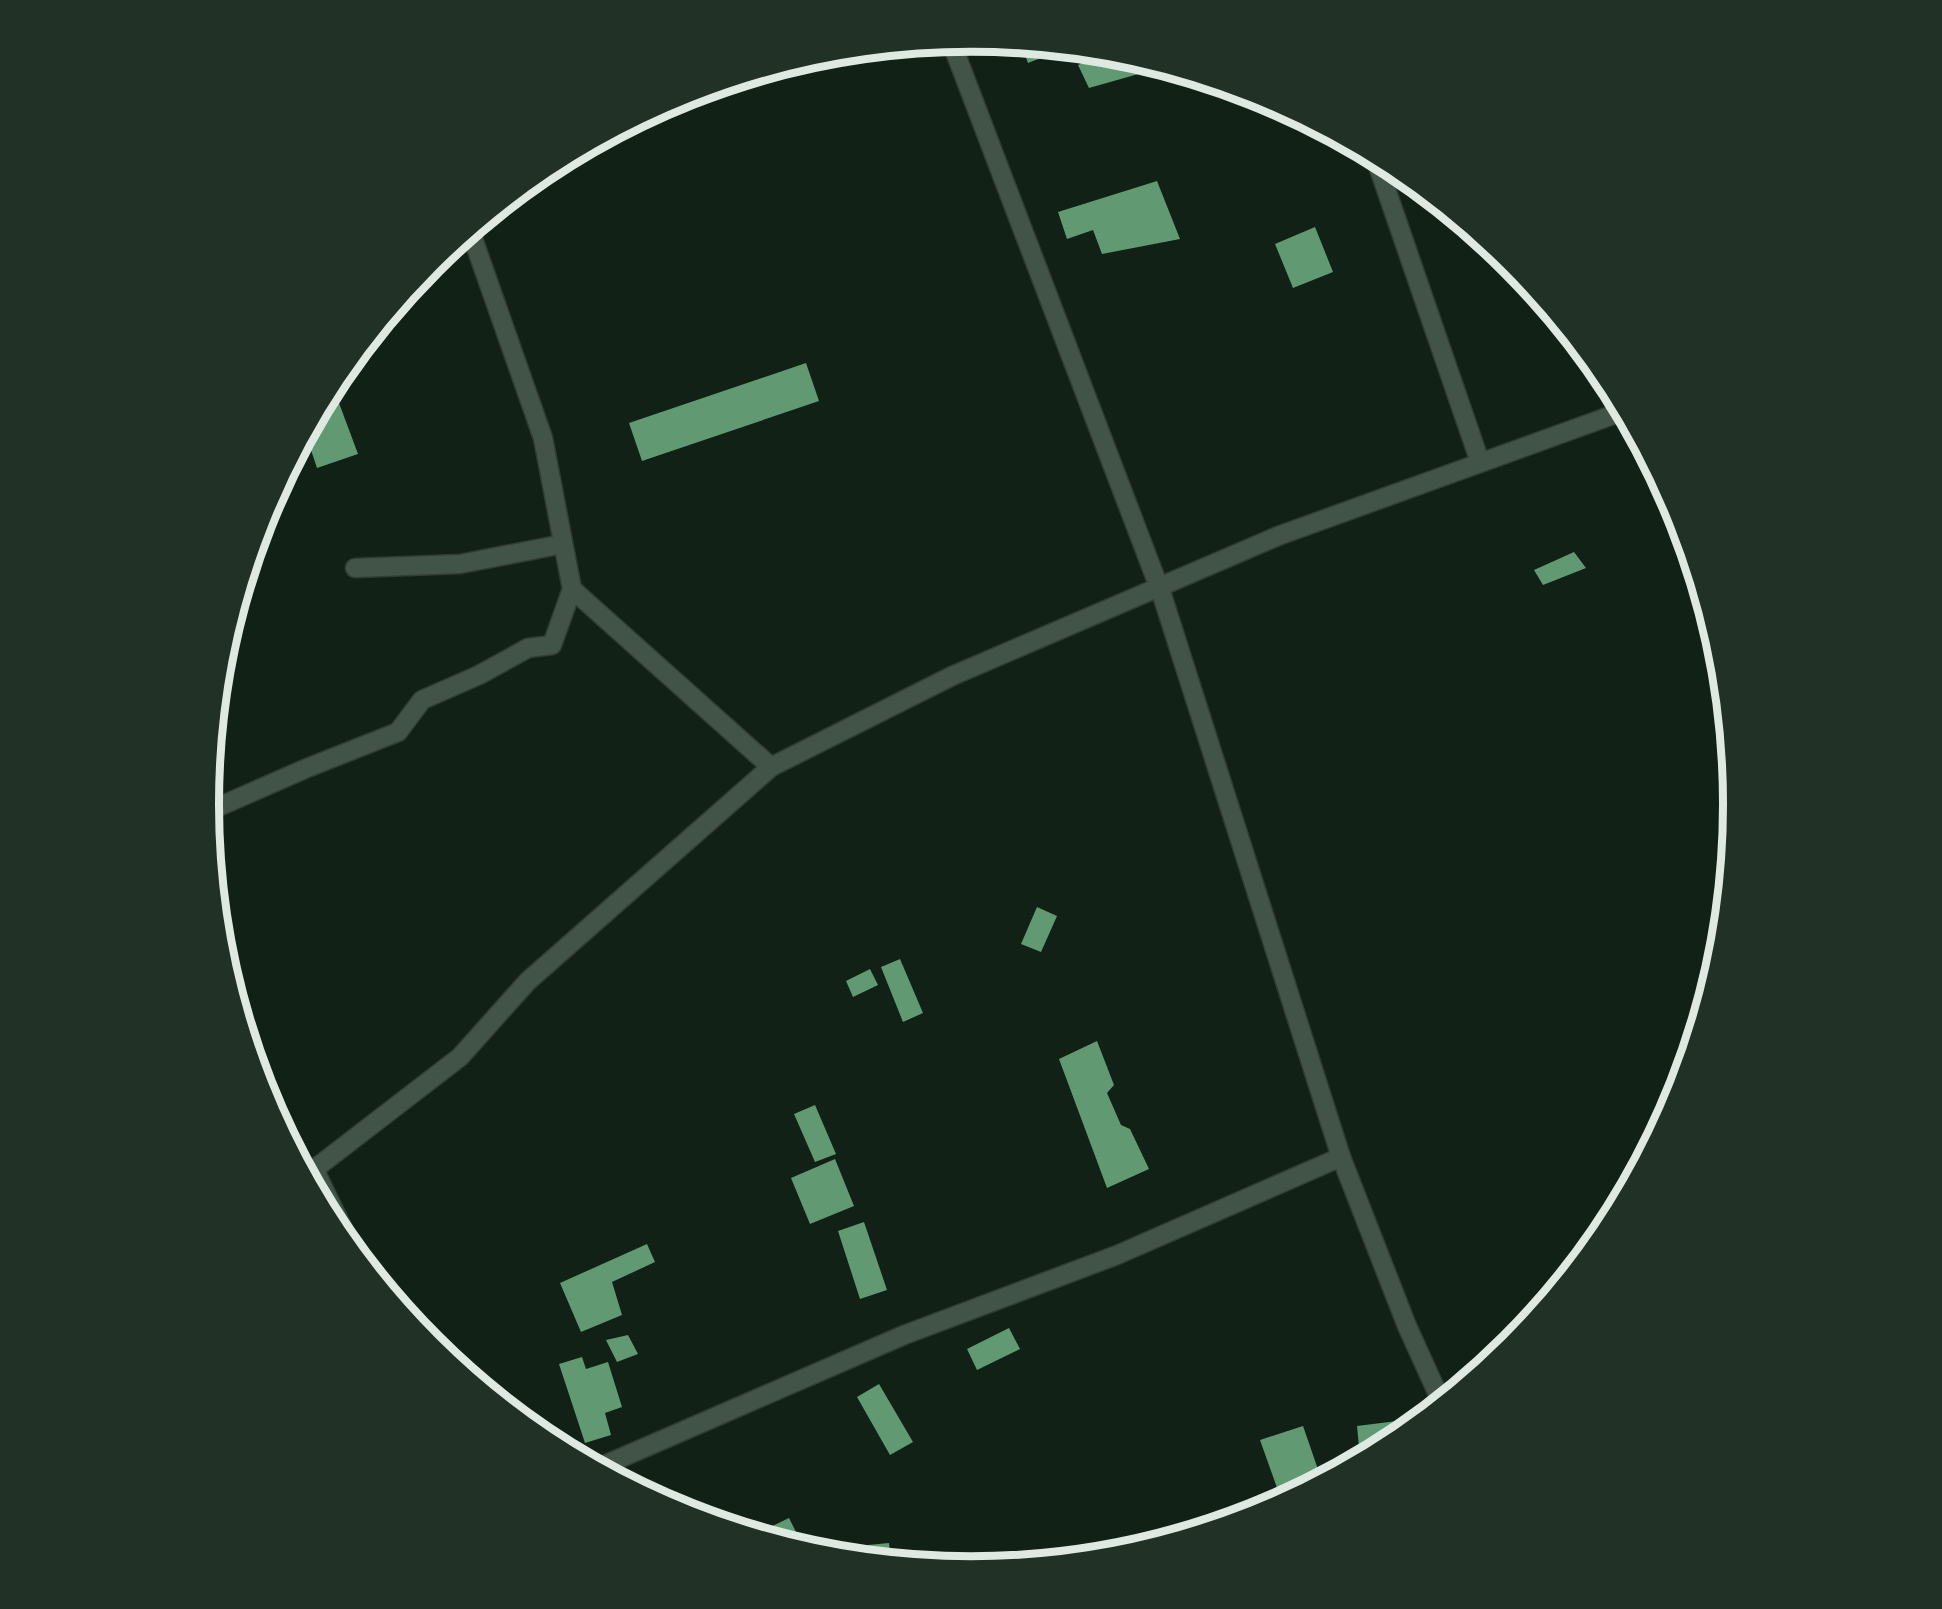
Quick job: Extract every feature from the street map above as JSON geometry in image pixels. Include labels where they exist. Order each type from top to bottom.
[{"type":"street","points":[[955,53],[1159,587],[1341,1157],[1407,1326],[1438,1394]]},
{"type":"street","points":[[1381,174],[1480,462]]},
{"type":"street","points":[[219,807],[398,732],[422,700],[479,675],[528,648],[552,645],[572,589],[543,438],[474,240]]},
{"type":"street","points":[[315,1170],[460,1057],[528,981],[771,767],[952,676],[1278,536],[1613,415]]},
{"type":"street","points":[[355,568],[460,564],[563,544]]},
{"type":"street","points":[[572,589],[771,767]]},
{"type":"street","points":[[609,1463],[904,1335],[1117,1255],[1341,1157]]},
{"type":"building","points":[[1025,54],[1045,57],[1028,63]]},
{"type":"building","points":[[1086,62],[1143,73],[1089,88],[1078,65]]},
{"type":"building","points":[[1157,181],[1180,239],[1102,254],[1093,230],[1067,239],[1058,212]]},
{"type":"building","points":[[1315,227],[1333,272],[1293,288],[1275,244]]},
{"type":"building","points":[[806,363],[819,401],[642,461],[629,423]]},
{"type":"building","points":[[339,403],[358,454],[317,468],[310,447],[335,404]]},
{"type":"building","points":[[1574,552],[1586,568],[1543,585],[1534,570]]},
{"type":"building","points":[[1037,907],[1057,916],[1041,952],[1021,944]]},
{"type":"building","points":[[900,959],[923,1013],[903,1022],[881,967]]},
{"type":"building","points":[[870,969],[878,985],[853,997],[846,981]]},
{"type":"building","points":[[1097,1041],[1114,1085],[1107,1093],[1121,1125],[1130,1129],[1149,1169],[1107,1188],[1059,1059]]},
{"type":"building","points":[[815,1105],[836,1154],[815,1162],[794,1114]]},
{"type":"building","points":[[835,1159],[854,1206],[810,1224],[791,1178]]},
{"type":"building","points":[[864,1222],[887,1290],[860,1299],[838,1231]]},
{"type":"building","points":[[647,1244],[655,1262],[612,1282],[622,1315],[581,1332],[560,1283]]},
{"type":"building","points":[[1009,1328],[1020,1349],[977,1370],[967,1349]]},
{"type":"building","points":[[628,1335],[638,1354],[617,1362],[606,1340]]},
{"type":"building","points":[[582,1357],[586,1369],[608,1362],[622,1407],[605,1413],[611,1435],[585,1443],[559,1364]]},
{"type":"building","points":[[879,1384],[913,1442],[890,1455],[857,1397]]},
{"type":"building","points":[[1397,1421],[1397,1424],[1362,1447],[1359,1447],[1357,1426]]},
{"type":"building","points":[[1303,1426],[1319,1471],[1278,1491],[1260,1440]]},
{"type":"building","points":[[789,1518],[798,1536],[776,1531],[767,1528]]},
{"type":"building","points":[[889,1543],[890,1552],[869,1549],[868,1545]]}]
